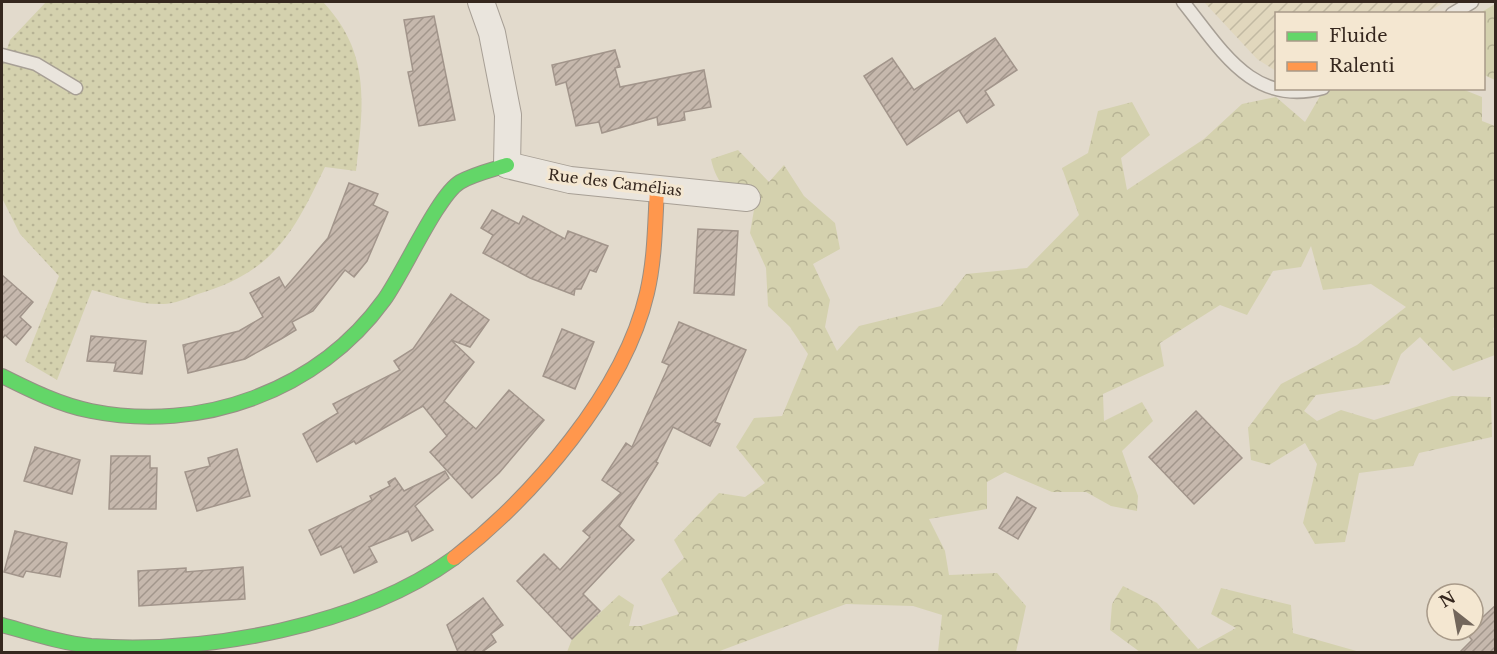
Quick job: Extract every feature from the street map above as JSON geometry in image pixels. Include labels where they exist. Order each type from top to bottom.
[{"type":"street","points":[[2,375],[27,388],[89,411],[161,417],[218,410],[286,385],[340,350],[382,303],[446,194],[460,182],[507,165],[507,116],[492,33],[481,2]]},
{"type":"street","name":"Rue des Camélias","points":[[507,165],[570,180],[747,198]]},
{"type":"street","points":[[2,625],[92,646],[180,648],[296,631],[375,604],[419,581],[462,550],[506,511],[570,439],[599,397],[634,330],[647,296],[652,269],[657,189]]},
{"type":"lane","points":[[1183,2],[1238,68],[1256,82],[1275,90]]},
{"type":"lane","points":[[1455,12],[1472,2]]},
{"type":"lane","points":[[2,55],[36,64],[76,88]]},
{"type":"lane","points":[[1275,90],[1293,94],[1313,90]]},
{"type":"shaded area","points":[[1204,2],[1445,2],[1428,12],[1275,12],[1275,70],[1257,59]]},
{"type":"green space","points":[[46,2],[323,2],[350,41],[357,61],[362,103],[356,171],[325,167],[291,231],[263,262],[224,285],[172,303],[145,303],[92,290],[57,380],[25,361],[59,276],[20,234],[2,198],[2,64],[10,40]]},
{"type":"green space","points":[[1495,4],[1495,80],[1485,75],[1485,12],[1482,12]]},
{"type":"green space","points":[[1464,90],[1482,97],[1482,121],[1495,126],[1496,323],[1493,329],[1495,355],[1453,371],[1420,337],[1401,354],[1389,384],[1316,395],[1304,411],[1317,421],[1341,410],[1374,420],[1452,396],[1491,397],[1492,437],[1419,453],[1413,466],[1359,473],[1345,542],[1315,544],[1303,523],[1317,464],[1305,443],[1269,465],[1251,460],[1248,428],[1281,384],[1357,345],[1406,307],[1371,284],[1323,290],[1311,246],[1301,267],[1273,271],[1247,315],[1220,305],[1160,343],[1164,366],[1103,394],[1104,421],[1142,402],[1153,421],[1122,451],[1138,496],[1137,511],[1111,506],[1086,492],[1052,492],[1005,472],[987,482],[987,509],[929,519],[945,551],[949,575],[997,573],[1026,606],[1016,652],[938,652],[942,615],[913,606],[846,604],[717,652],[567,652],[572,639],[619,595],[634,605],[629,626],[641,626],[679,614],[661,579],[684,558],[674,540],[719,493],[745,497],[765,483],[736,447],[754,418],[782,416],[808,354],[790,327],[768,306],[766,268],[750,233],[755,204],[738,196],[721,183],[711,159],[738,150],[769,182],[784,165],[804,196],[835,223],[840,249],[813,264],[830,300],[825,327],[837,351],[859,326],[941,306],[966,274],[1027,268],[1079,215],[1062,168],[1088,153],[1098,111],[1132,102],[1150,135],[1121,158],[1127,190],[1204,139],[1242,104],[1276,97],[1305,122],[1323,91]]},
{"type":"green space","points":[[1123,586],[1157,603],[1198,649],[1236,628],[1211,614],[1221,588],[1291,605],[1293,633],[1360,652],[1140,652],[1110,630],[1112,604]]},
{"type":"building","points":[[434,16],[455,120],[419,126],[408,72],[413,71],[404,20]]},
{"type":"building","points":[[995,38],[1017,70],[985,91],[994,105],[967,123],[959,110],[907,145],[864,76],[892,58],[914,90]]},
{"type":"building","points":[[615,50],[620,67],[615,68],[620,87],[704,70],[711,107],[684,112],[685,120],[658,125],[657,117],[602,133],[599,122],[576,126],[566,82],[556,85],[552,65]]},
{"type":"building","points":[[349,183],[378,194],[373,205],[388,212],[367,261],[354,277],[345,270],[313,311],[292,322],[296,330],[281,339],[245,359],[188,373],[183,345],[239,331],[263,317],[250,293],[279,277],[285,288],[328,238]]},
{"type":"building","points":[[492,210],[519,224],[523,216],[565,239],[568,231],[608,246],[596,272],[590,270],[581,289],[575,289],[574,295],[530,278],[483,253],[493,235],[481,228]]},
{"type":"building","points":[[698,229],[738,231],[734,295],[694,293]]},
{"type":"building","points":[[2,275],[33,302],[20,317],[31,327],[16,345],[5,335],[2,339]]},
{"type":"building","points":[[451,294],[489,320],[470,347],[451,340],[474,362],[444,401],[476,429],[509,390],[544,420],[499,473],[472,498],[430,452],[447,436],[423,406],[356,444],[354,441],[317,462],[303,434],[338,413],[333,404],[400,370],[394,361],[413,349]]},
{"type":"building","points":[[679,322],[746,350],[715,422],[720,424],[710,446],[673,427],[656,462],[658,463],[619,526],[634,540],[583,594],[600,611],[572,639],[517,581],[544,554],[560,570],[590,537],[583,531],[621,493],[602,480],[626,443],[632,447],[669,365],[662,362]]},
{"type":"building","points":[[562,329],[594,342],[575,389],[543,376]]},
{"type":"building","points":[[91,336],[146,341],[142,374],[114,371],[116,363],[87,361]]},
{"type":"building","points":[[1196,411],[1242,458],[1194,504],[1149,457]]},
{"type":"building","points":[[35,447],[80,460],[72,494],[24,481]]},
{"type":"building","points":[[237,449],[250,496],[197,511],[185,472],[210,466],[208,458]]},
{"type":"building","points":[[111,456],[150,456],[150,468],[157,468],[156,509],[109,509]]},
{"type":"building","points":[[445,471],[449,478],[415,506],[433,530],[412,541],[408,531],[369,547],[377,562],[354,573],[341,546],[321,555],[309,530],[372,500],[370,496],[390,486],[388,482],[395,478],[404,491]]},
{"type":"building","points":[[1017,497],[1036,508],[1018,539],[999,528]]},
{"type":"building","points":[[15,531],[67,543],[60,577],[26,571],[23,577],[4,572]]},
{"type":"building","points":[[243,567],[245,599],[139,606],[138,571],[186,568],[186,572]]},
{"type":"building","points":[[483,598],[503,625],[491,634],[496,642],[482,652],[458,652],[447,625]]},
{"type":"building","points":[[1496,605],[1496,652],[1460,652],[1470,642],[1485,642],[1485,615]]},
{"type":"traffic: fast","points":[[2,376],[68,405],[91,411],[132,416],[174,416],[215,410],[254,398],[291,381],[326,359],[357,332],[392,288],[431,218],[451,190],[465,179],[507,165]]},
{"type":"traffic: fast","points":[[2,625],[57,640],[91,646],[136,647],[232,640],[328,618],[374,602],[416,582],[454,558]]},
{"type":"traffic: slow","points":[[454,558],[514,505],[543,473],[571,440],[618,368],[635,330],[650,280],[657,189]]}]
